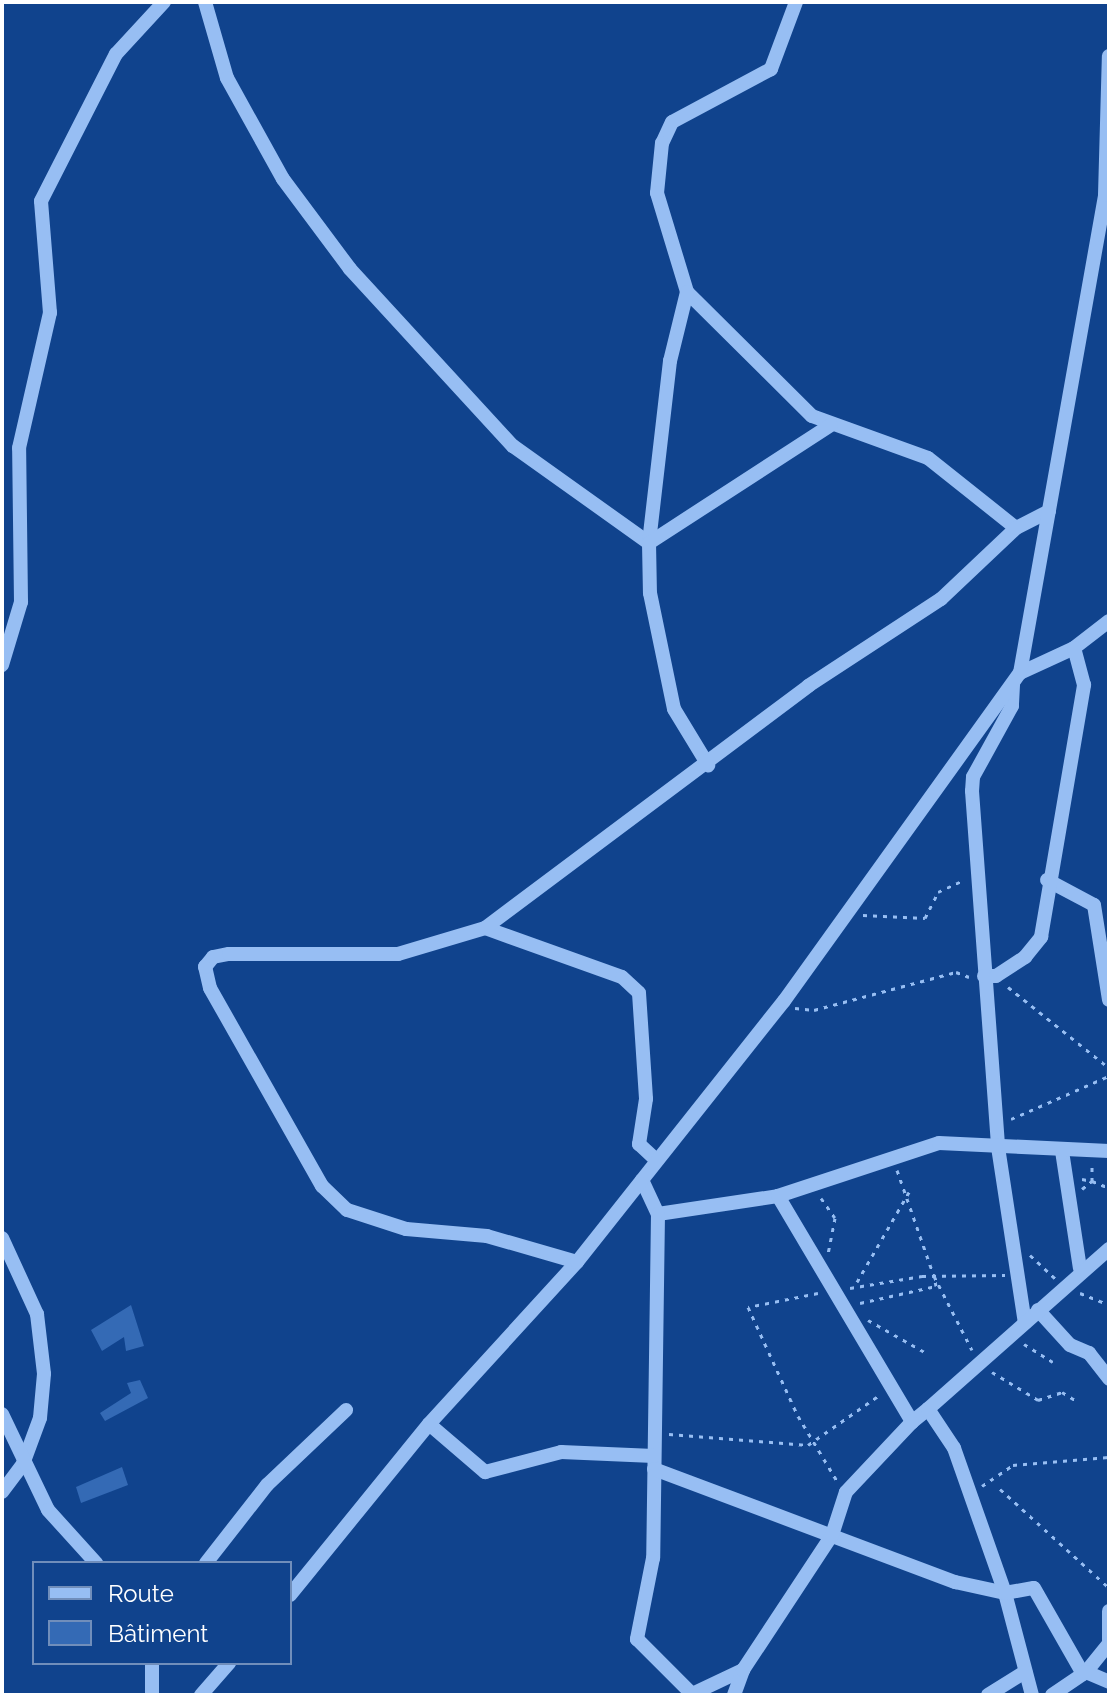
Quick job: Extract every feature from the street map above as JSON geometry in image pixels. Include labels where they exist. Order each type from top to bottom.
[{"type":"street","points":[[2,665],[21,602],[19,448],[50,313],[41,201],[116,54],[164,2]]},
{"type":"street","points":[[205,2],[227,78],[283,179],[350,269],[513,446],[649,543]]},
{"type":"street","points":[[796,2],[771,69],[672,122],[662,143],[657,193],[687,292],[812,416],[928,458],[1016,528]]},
{"type":"street","points":[[1025,1323],[996,1126],[987,977],[976,875],[973,777],[1012,706],[1049,511],[1105,195],[1109,56]]},
{"type":"street","points":[[687,292],[670,361],[649,543],[650,593],[674,709],[708,765]]},
{"type":"street","points":[[649,543],[831,425]]},
{"type":"street","points":[[577,1262],[487,1236],[406,1229],[347,1210],[322,1186],[205,977],[205,967],[221,955],[398,954],[485,928],[708,765],[798,694],[941,599],[1016,528],[1049,511]]},
{"type":"street","points":[[292,1593],[429,1424],[577,1262],[779,1006],[1017,679],[1074,648],[1109,621]]},
{"type":"street","points":[[987,977],[1041,937],[1047,880],[1084,685],[1074,648]]},
{"type":"street","points":[[1047,880],[1094,905],[1109,1000]]},
{"type":"street","points":[[485,928],[622,977],[639,993],[646,1099],[639,1144],[656,1160]]},
{"type":"street","points":[[658,1214],[778,1196],[947,1142],[1062,1151],[1109,1151]]},
{"type":"street","points":[[1062,1151],[1080,1268]]},
{"type":"street","points":[[642,1180],[658,1214],[653,1558],[637,1639],[691,1694],[743,1670]]},
{"type":"street","points":[[778,1196],[912,1422]]},
{"type":"street","points":[[2,1238],[37,1314],[44,1374],[40,1418],[23,1464],[2,1492]]},
{"type":"street","points":[[734,1695],[743,1670],[832,1535],[846,1492],[912,1422],[1025,1323],[1080,1268],[1109,1249]]},
{"type":"street","points":[[1038,1310],[1070,1345],[1089,1353],[1109,1379]]},
{"type":"street","points":[[928,1409],[972,1492],[1005,1593],[1032,1695]]},
{"type":"street","points":[[208,1561],[267,1485],[346,1410]]},
{"type":"street","points":[[2,1414],[23,1464],[48,1510],[94,1561]]},
{"type":"street","points":[[429,1424],[485,1472],[561,1452],[654,1462],[955,1582],[1005,1593],[1025,1586],[1041,1593],[1084,1673],[1109,1682]]},
{"type":"street","points":[[1052,1695],[1084,1673],[1109,1642],[1109,1611]]},
{"type":"street","points":[[152,1665],[152,1695]]},
{"type":"street","points":[[205,1694],[227,1665]]},
{"type":"street","points":[[988,1695],[1025,1672]]},
{"type":"path","points":[[847,914],[925,918],[938,892],[976,875]]},
{"type":"path","points":[[779,1006],[814,1010],[956,972],[987,977],[1071,1044],[1109,1068]]},
{"type":"path","points":[[996,1126],[1109,1076]]},
{"type":"path","points":[[844,1306],[936,1286],[909,1191],[890,1158]]},
{"type":"path","points":[[1070,1198],[1092,1181],[1109,1188]]},
{"type":"path","points":[[811,1184],[835,1218],[824,1272]]},
{"type":"path","points":[[857,1282],[909,1191]]},
{"type":"path","points":[[1027,1249],[1064,1284],[1109,1305]]},
{"type":"path","points":[[922,1276],[1017,1275]]},
{"type":"path","points":[[934,1276],[979,1364],[1038,1400],[1062,1392],[1078,1402]]},
{"type":"path","points":[[844,1306],[928,1354]]},
{"type":"path","points":[[748,1307],[798,1416],[842,1489]]},
{"type":"path","points":[[1011,1335],[1053,1362]]},
{"type":"path","points":[[662,1434],[808,1445],[891,1388]]},
{"type":"path","points":[[972,1492],[1013,1465],[1109,1457]]},
{"type":"path","points":[[1000,1489],[1109,1588]]},
{"type":"building","points":[[131,1305],[144,1346],[126,1351],[124,1337],[102,1351],[91,1330]]},
{"type":"building","points":[[140,1380],[148,1398],[105,1421],[100,1413],[131,1393],[127,1383]]},
{"type":"building","points":[[122,1467],[128,1485],[81,1503],[76,1487]]}]
